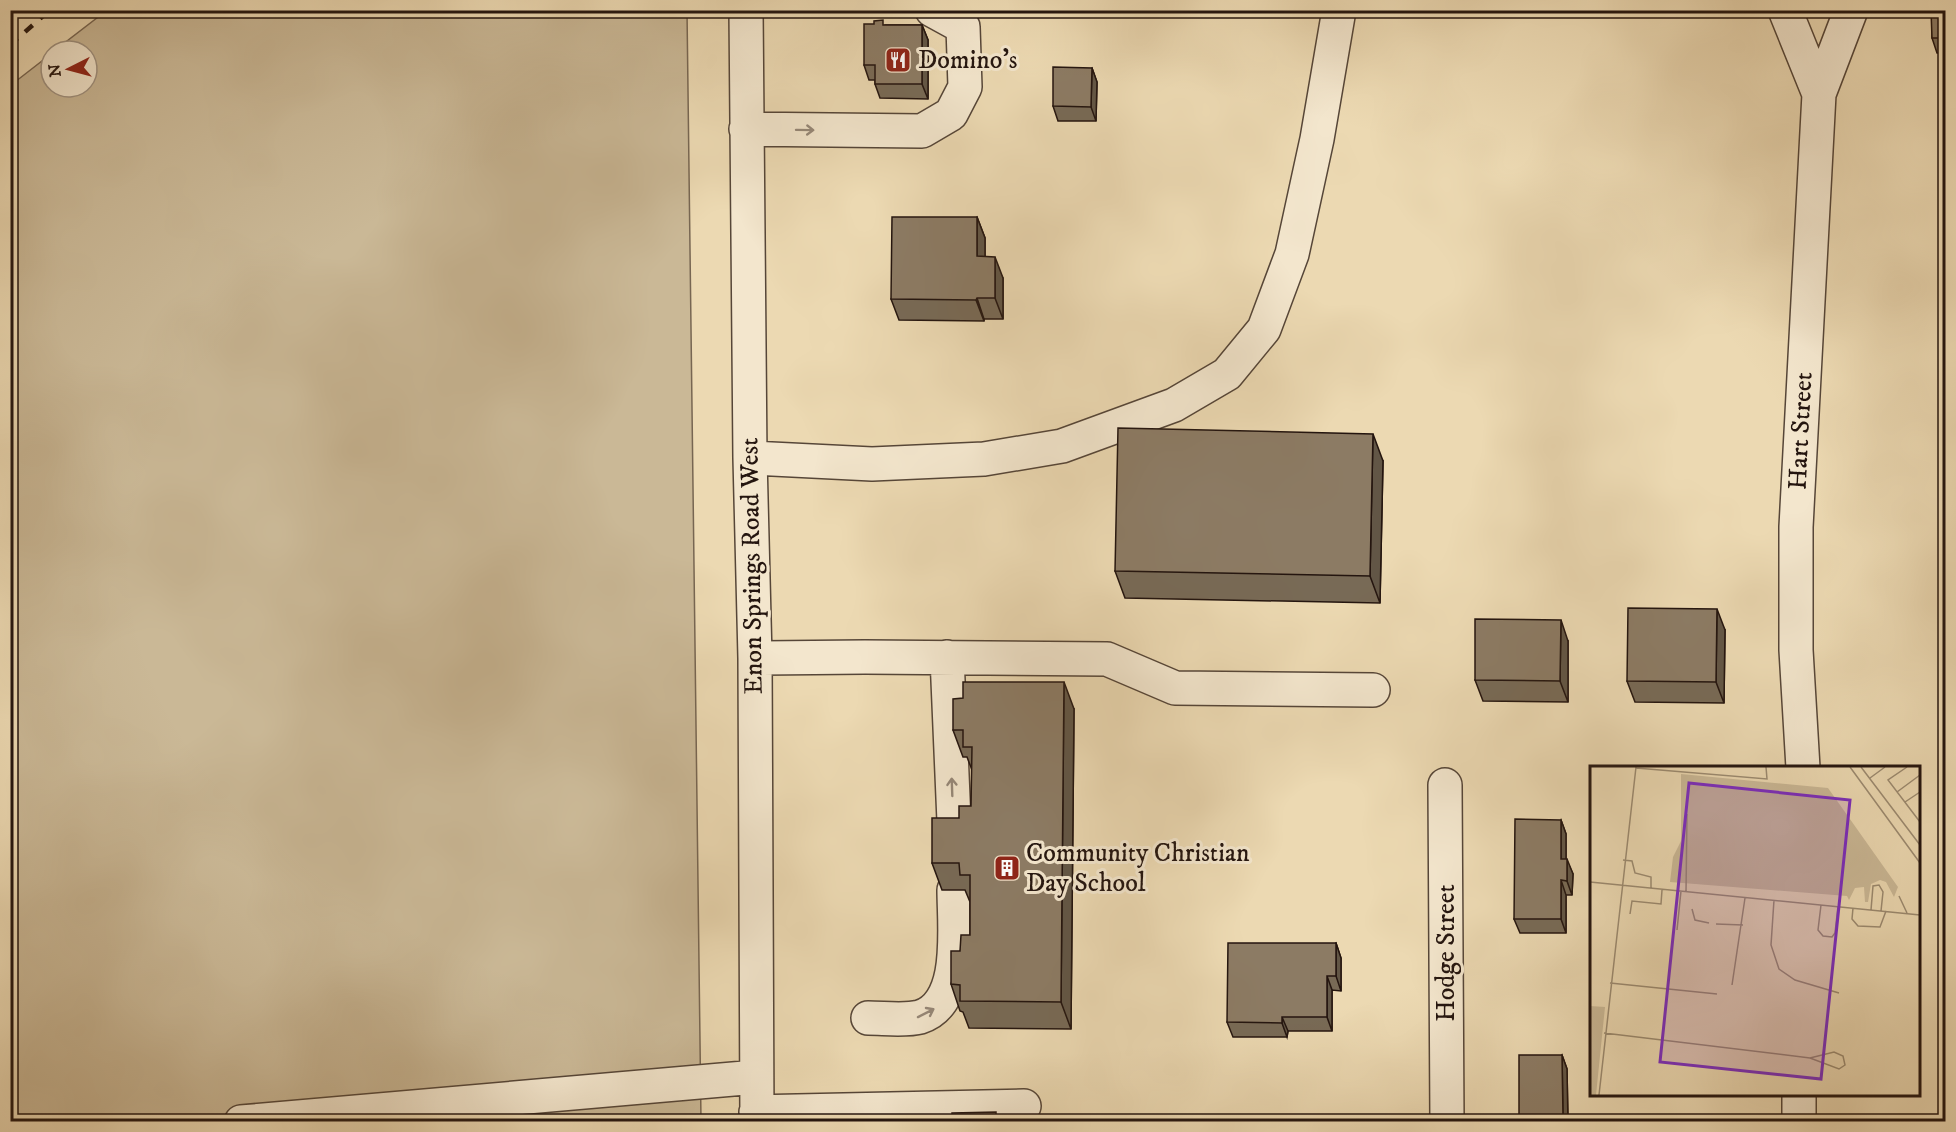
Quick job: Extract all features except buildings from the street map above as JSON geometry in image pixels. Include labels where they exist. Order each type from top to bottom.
[{"type":"street","name":"Enon Springs Road West","points":[[746,10],[750,458],[755,658],[757,1117]]},
{"type":"street","points":[[746,129],[922,131],[951,114],[965,87],[963,27],[932,10]]},
{"type":"street","points":[[750,458],[872,464],[984,459],[1062,446],[1174,405],[1227,374],[1264,329],[1292,254],[1317,139],[1339,10]]},
{"type":"street","name":"Hart Street","points":[[1785,10],[1819,94]]},
{"type":"street","name":"Hart Street","points":[[1803,766],[1796,650],[1796,527],[1819,94],[1851,10]]},
{"type":"street","points":[[947,657],[955,845]]},
{"type":"street","points":[[755,658],[1107,659],[1175,688],[1373,690]]},
{"type":"street","name":"Hodge Street","points":[[1445,785],[1447,1122]]},
{"type":"street","points":[[868,1018],[917,1018],[932,1012],[947,992],[953,970],[954,890]]},
{"type":"street","points":[[241,1122],[756,1077]]},
{"type":"street","points":[[1799,1096],[1799,1122]]},
{"type":"street","points":[[757,1117],[892,1115],[1024,1106]]},
{"type":"shaded area","points":[[106,11],[687,11],[701,1121],[11,1122],[11,85],[39,63],[39,99],[99,99],[99,39],[70,39]]},
{"type":"railway","points":[[10,45],[50,10]]},
{"type":"place","name":"Domino's","points":[[898,60]]},
{"type":"place","name":"Community Christian Day School","points":[[1007,868]]}]
